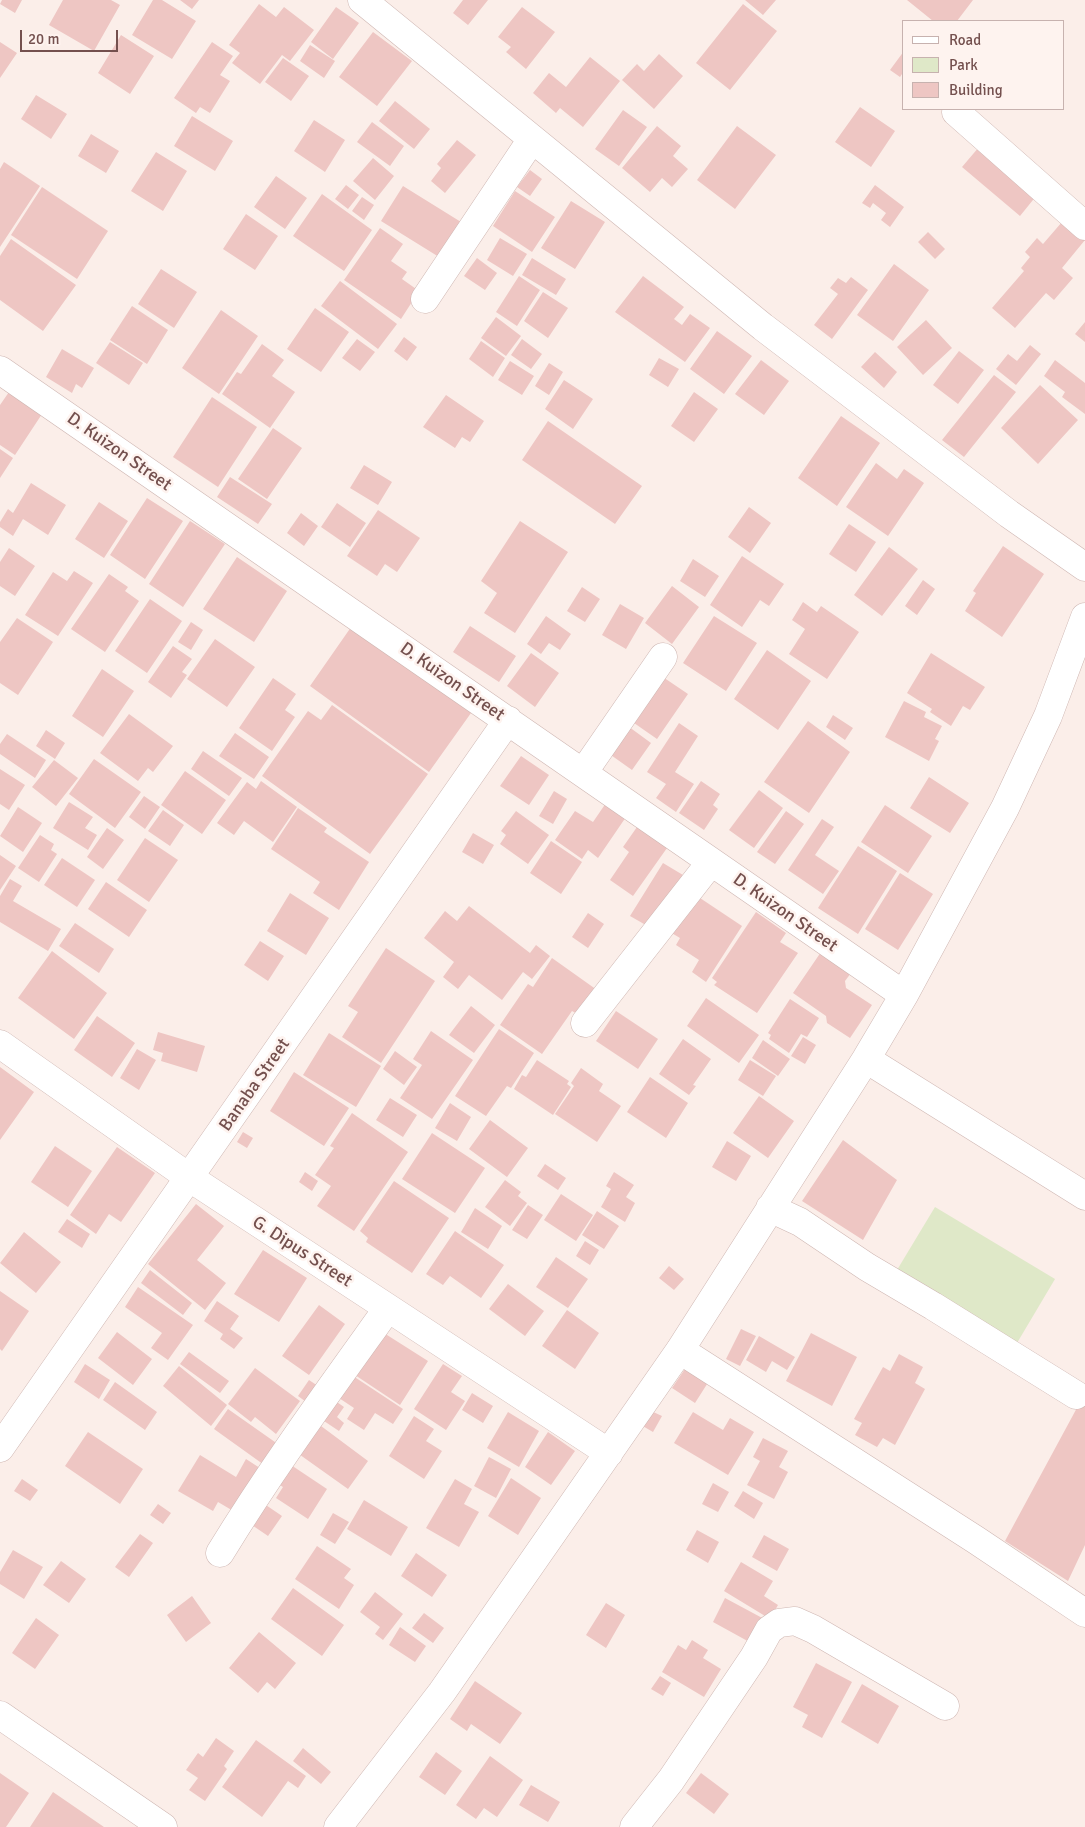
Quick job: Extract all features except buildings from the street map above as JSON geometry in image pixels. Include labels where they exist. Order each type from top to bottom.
[{"type":"street","points":[[362,0],[763,328],[1009,514],[1085,567]]},
{"type":"street","points":[[956,112],[1085,226]]},
{"type":"street","points":[[425,299],[532,139]]},
{"type":"street","name":"D. Kuizon Street","points":[[0,370],[904,995]]},
{"type":"street","points":[[346,1825],[442,1692],[680,1350],[866,1059],[904,995],[1006,808],[1048,716],[1085,617]]},
{"type":"street","points":[[583,772],[663,657]]},
{"type":"street","name":"Banaba Street","points":[[0,1448],[508,720]]},
{"type":"street","points":[[585,1023],[711,862]]},
{"type":"street","name":"G. Dipus Street","points":[[0,1044],[190,1178],[609,1453]]},
{"type":"street","points":[[866,1059],[1085,1196]]},
{"type":"street","points":[[770,1208],[800,1222],[867,1267],[1076,1395]]},
{"type":"street","points":[[220,1554],[251,1503],[307,1419],[388,1308]]},
{"type":"street","points":[[680,1350],[968,1535],[1085,1613]]},
{"type":"street","points":[[634,1827],[671,1780],[754,1657],[769,1630],[779,1623],[794,1621],[813,1629],[945,1706]]},
{"type":"street","points":[[0,1714],[163,1827]]},
{"type":"green space","points":[[935,1207],[1055,1279],[1017,1343],[897,1270]]}]
